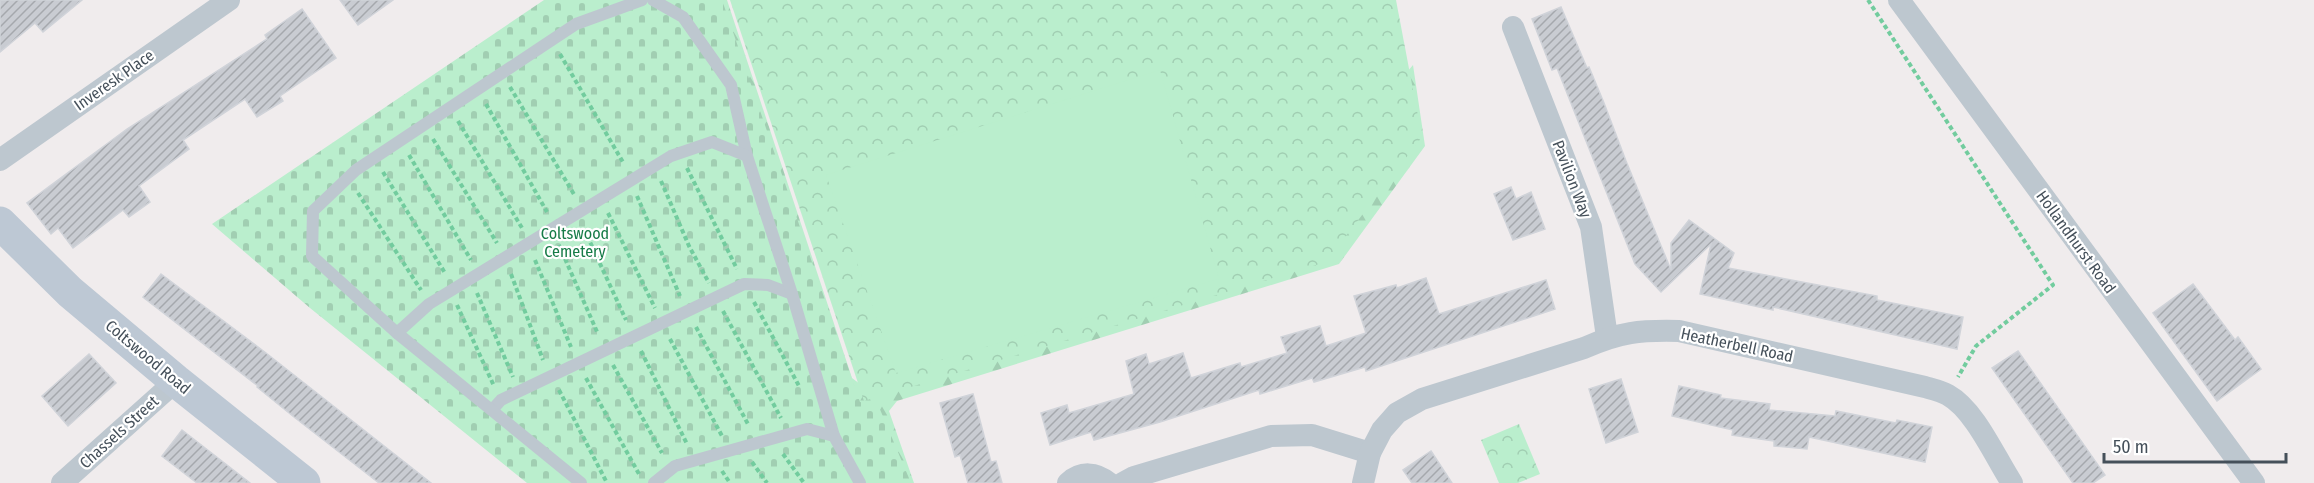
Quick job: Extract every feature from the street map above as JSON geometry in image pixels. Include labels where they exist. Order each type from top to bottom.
[{"type":"main road","name":"Coltswood Road","points":[[0,224],[70,292],[176,381],[304,483]]},
{"type":"street","name":"Inveresk Place","points":[[0,160],[229,0]]},
{"type":"street","name":"Hollandhurst Road","points":[[1899,0],[2254,483]]},
{"type":"street","name":"Pavilion Way","points":[[1513,27],[1591,227],[1607,337]]},
{"type":"street","name":"Heatherbell Road","points":[[1363,483],[1370,453],[1382,430],[1397,413],[1422,399],[1584,348],[1607,337],[1637,330],[1679,331],[1925,387],[1948,395],[1964,408],[2012,483]]},
{"type":"street","name":"Chassels Street","points":[[62,483],[176,381]]},
{"type":"street","points":[[1123,483],[1134,477],[1271,436],[1312,435],[1370,453]]},
{"type":"street","points":[[1068,483],[1077,476],[1086,474],[1096,475],[1109,483]]},
{"type":"lane","points":[[581,483],[397,333],[312,256],[313,211],[374,158],[576,24],[642,0]]},
{"type":"lane","points":[[654,0],[683,17],[731,85],[747,156],[792,294],[834,436],[860,483]]},
{"type":"lane","points":[[397,333],[429,303],[671,156],[712,142],[747,156]]},
{"type":"lane","points":[[492,410],[501,400],[744,284],[768,285],[792,294]]},
{"type":"lane","points":[[655,483],[675,466],[807,429],[834,436]]},
{"type":"path","points":[[1868,0],[2053,285],[1976,346],[1948,395]]},
{"type":"path","points":[[552,40],[625,165],[687,311],[758,443]]},
{"type":"path","points":[[502,73],[577,199],[577,213],[633,336],[695,461]]},
{"type":"path","points":[[478,89],[547,210],[552,228],[605,350],[664,456],[675,466]]},
{"type":"path","points":[[450,108],[524,231],[577,363],[640,477],[655,483]]},
{"type":"path","points":[[424,125],[505,257]]},
{"type":"path","points":[[374,158],[447,276],[451,290],[501,400]]},
{"type":"path","points":[[349,178],[429,303]]},
{"type":"path","points":[[772,439],[804,483]]},
{"type":"path","points":[[741,447],[767,483]]},
{"type":"green space","name":"Coltswood Cemetery","points":[[544,0],[722,0],[860,402],[879,407],[911,483],[527,483],[310,308],[212,224]]},
{"type":"green space","points":[[684,0],[727,0],[852,378],[868,390],[1390,92],[1413,65],[1425,146],[1339,264],[897,401],[889,411],[914,483],[830,483]]},
{"type":"green space","points":[[730,0],[1396,0],[1422,137],[1326,262],[864,401]]},
{"type":"green space","points":[[1160,70],[1219,279],[896,373],[826,175]]},
{"type":"green space","points":[[1519,424],[1540,474],[1518,483],[1499,483],[1481,440]]},
{"type":"building","points":[[0,0],[82,0],[43,32],[35,23],[0,52]]},
{"type":"building","points":[[340,0],[393,0],[358,25]]},
{"type":"building","points":[[1561,7],[1587,68],[1589,67],[1671,270],[1671,243],[1689,220],[1734,253],[1728,268],[1877,296],[1877,300],[1963,317],[1957,349],[1773,307],[1773,310],[1700,294],[1711,244],[1661,292],[1635,264],[1557,68],[1552,70],[1532,19]]},
{"type":"building","points":[[302,9],[336,58],[280,96],[283,101],[257,117],[245,99],[183,140],[189,149],[139,186],[150,202],[129,217],[123,210],[73,248],[58,228],[51,234],[27,203],[127,129],[267,39],[265,35]]},
{"type":"building","points":[[1511,187],[1516,199],[1531,192],[1545,229],[1513,240],[1494,194]]},
{"type":"building","points":[[161,274],[266,353],[431,483],[379,483],[143,297]]},
{"type":"building","points":[[1426,278],[1439,314],[1546,280],[1555,309],[1366,371],[1365,367],[1314,382],[1312,378],[1260,394],[1259,390],[1160,422],[1094,440],[1091,432],[1050,445],[1041,413],[1067,405],[1069,413],[1134,394],[1126,361],[1146,354],[1149,364],[1183,353],[1191,378],[1240,363],[1241,367],[1287,353],[1281,337],[1320,326],[1326,346],[1366,333],[1354,296],[1396,285],[1397,288]]},
{"type":"building","points":[[2193,284],[2235,340],[2238,337],[2261,369],[2217,401],[2153,313]]},
{"type":"building","points":[[2018,351],[2105,475],[2093,483],[2073,483],[1992,368]]},
{"type":"building","points":[[89,354],[116,383],[68,426],[42,396]]},
{"type":"building","points":[[1621,379],[1638,432],[1606,443],[1589,389]]},
{"type":"building","points":[[1679,386],[1721,395],[1720,398],[1770,404],[1769,410],[1835,416],[1836,411],[1896,423],[1897,420],[1932,427],[1925,462],[1809,437],[1807,449],[1774,446],[1774,441],[1732,435],[1733,430],[1672,416]]},
{"type":"building","points":[[973,394],[991,462],[996,461],[1002,483],[968,483],[960,455],[955,457],[940,403]]},
{"type":"building","points":[[182,430],[250,483],[197,483],[162,456]]},
{"type":"building","points":[[1431,451],[1452,483],[1412,483],[1403,470]]}]
